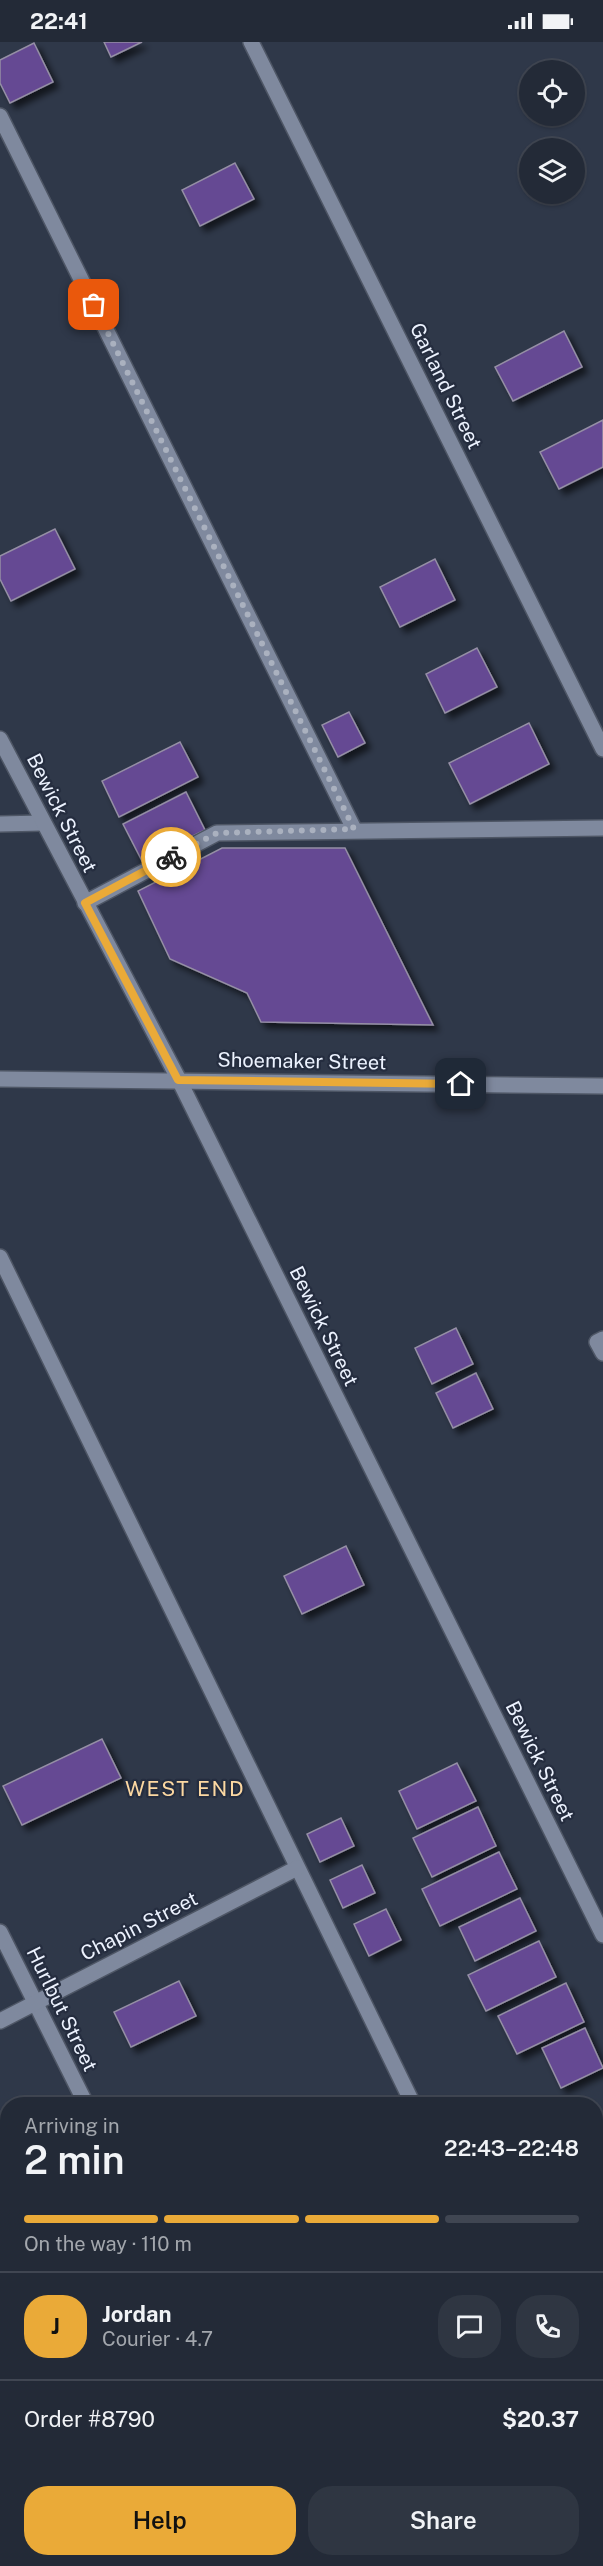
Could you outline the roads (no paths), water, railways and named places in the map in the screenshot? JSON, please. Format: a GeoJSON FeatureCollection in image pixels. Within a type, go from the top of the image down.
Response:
{"type":"FeatureCollection","features":[{"type":"Feature","properties":{"kind":"street","name":"Garland Street"},"geometry":{"type":"LineString","coordinates":[[251,42],[603,749]]}},
{"type":"Feature","properties":{"kind":"street"},"geometry":{"type":"LineString","coordinates":[[0,116],[354,829]]}},
{"type":"Feature","properties":{"kind":"street","name":"Bewick Street"},"geometry":{"type":"LineString","coordinates":[[0,739],[178,1080],[603,1935]]}},
{"type":"Feature","properties":{"kind":"street"},"geometry":{"type":"LineString","coordinates":[[0,824],[42,823]]}},
{"type":"Feature","properties":{"kind":"street"},"geometry":{"type":"LineString","coordinates":[[85,903],[217,833],[354,829],[603,828]]}},
{"type":"Feature","properties":{"kind":"street","name":"Shoemaker Street"},"geometry":{"type":"LineString","coordinates":[[0,1079],[603,1086]]}},
{"type":"Feature","properties":{"kind":"street"},"geometry":{"type":"LineString","coordinates":[[0,1257],[410,2097]]}},
{"type":"Feature","properties":{"kind":"street"},"geometry":{"type":"LineString","coordinates":[[603,1339],[597,1342],[603,1353]]}},
{"type":"Feature","properties":{"kind":"street","name":"Chapin Street"},"geometry":{"type":"LineString","coordinates":[[0,2021],[297,1868]]}},
{"type":"Feature","properties":{"kind":"street","name":"Hurlbut Street"},"geometry":{"type":"LineString","coordinates":[[0,1932],[82,2097]]}},
{"type":"Feature","properties":{"kind":"district","name":"WEST END"},"geometry":{"type":"Point","coordinates":[185,1788]}}]}
